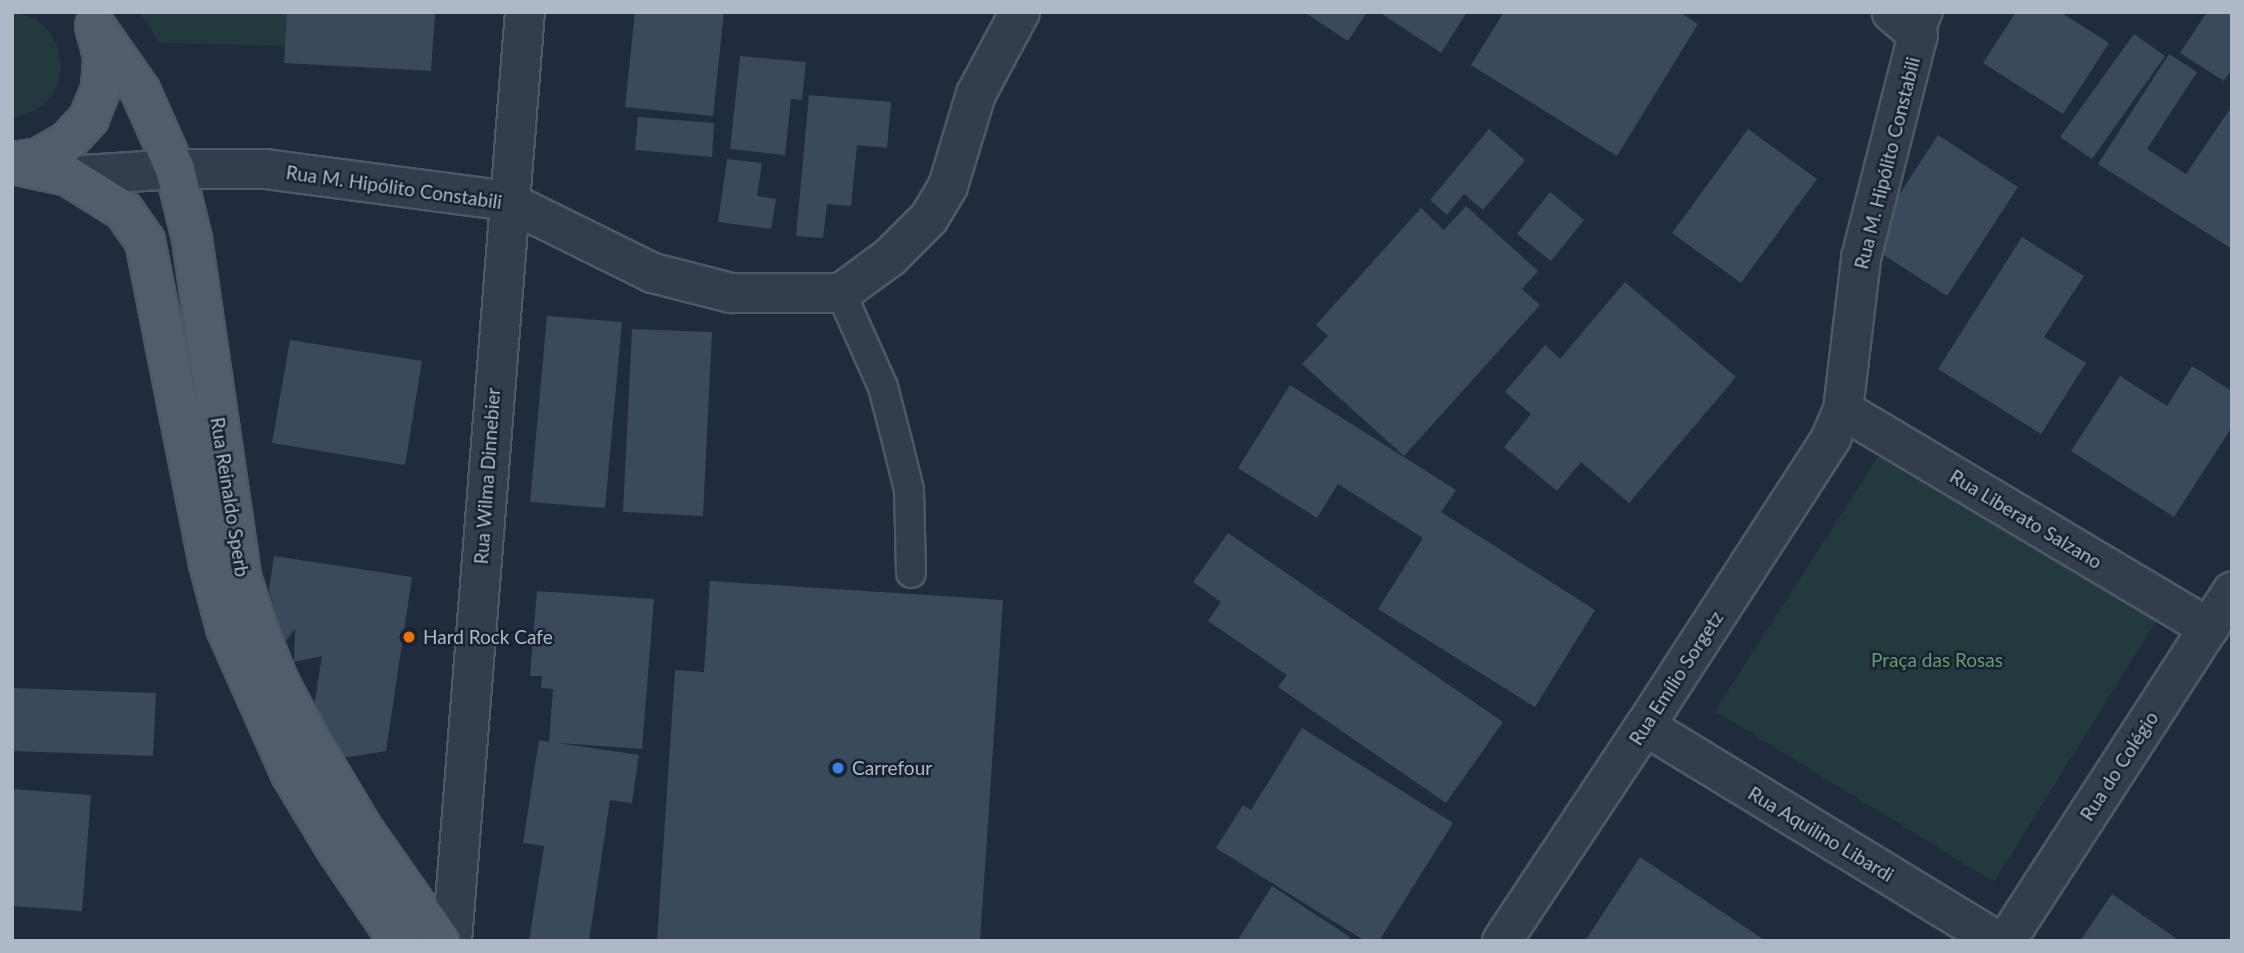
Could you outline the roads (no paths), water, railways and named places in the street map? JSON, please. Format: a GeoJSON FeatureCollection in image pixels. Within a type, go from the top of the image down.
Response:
{"type":"FeatureCollection","features":[{"type":"Feature","properties":{"kind":"main road"},"geometry":{"type":"LineString","coordinates":[[12,163],[39,158],[67,142],[89,118],[101,88],[103,67],[103,57],[91,19]]}},
{"type":"Feature","properties":{"kind":"main road","name":"Rua Reinaldo Sperb"},"geometry":{"type":"LineString","coordinates":[[91,19],[140,90],[175,169],[192,239],[242,580],[260,635],[279,682],[322,761],[362,828],[441,941]]}},
{"type":"Feature","properties":{"kind":"main road","name":"Rua Reinaldo Sperb"},"geometry":{"type":"LineString","coordinates":[[12,163],[68,176],[124,211],[145,241],[209,564],[226,628],[291,774],[335,846],[399,941]]}},
{"type":"Feature","properties":{"kind":"street","name":"Rua Wilma Dinnebier"},"geometry":{"type":"LineString","coordinates":[[452,941],[507,201],[524,12]]}},
{"type":"Feature","properties":{"kind":"street"},"geometry":{"type":"LineString","coordinates":[[841,293],[890,257],[929,218],[948,186],[976,94],[1020,12]]}},
{"type":"Feature","properties":{"kind":"street","name":"Rua M. Hipólito Constabili"},"geometry":{"type":"LineString","coordinates":[[1843,410],[1861,258],[1912,20]]}},
{"type":"Feature","properties":{"kind":"street","name":"Rua M. Hipólito Constabili"},"geometry":{"type":"LineString","coordinates":[[68,176],[175,169],[265,169],[507,201],[653,273],[732,293],[841,293]]}},
{"type":"Feature","properties":{"kind":"street","name":"Rua Liberato Salzano"},"geometry":{"type":"LineString","coordinates":[[1843,410],[2209,628]]}},
{"type":"Feature","properties":{"kind":"street","name":"Rua Emílio Sorgetz"},"geometry":{"type":"LineString","coordinates":[[1502,941],[1831,438],[1843,410]]}},
{"type":"Feature","properties":{"kind":"street","name":"Rua do Colégio"},"geometry":{"type":"LineString","coordinates":[[2006,941],[2232,592]]}},
{"type":"Feature","properties":{"kind":"street","name":"Rua Aquilino Libardi"},"geometry":{"type":"LineString","coordinates":[[1645,726],[1997,941]]}},
{"type":"Feature","properties":{"kind":"lane"},"geometry":{"type":"LineString","coordinates":[[841,293],[883,387],[896,436],[909,490],[911,573]]}},
{"type":"Feature","properties":{"kind":"place","name":"Hard Rock Cafe"},"geometry":{"type":"Point","coordinates":[409,637]}},
{"type":"Feature","properties":{"kind":"place","name":"Carrefour"},"geometry":{"type":"Point","coordinates":[838,768]}},
{"type":"Feature","properties":{"kind":"park label","name":"Praça das Rosas"},"geometry":{"type":"Point","coordinates":[1937,660]}}]}
